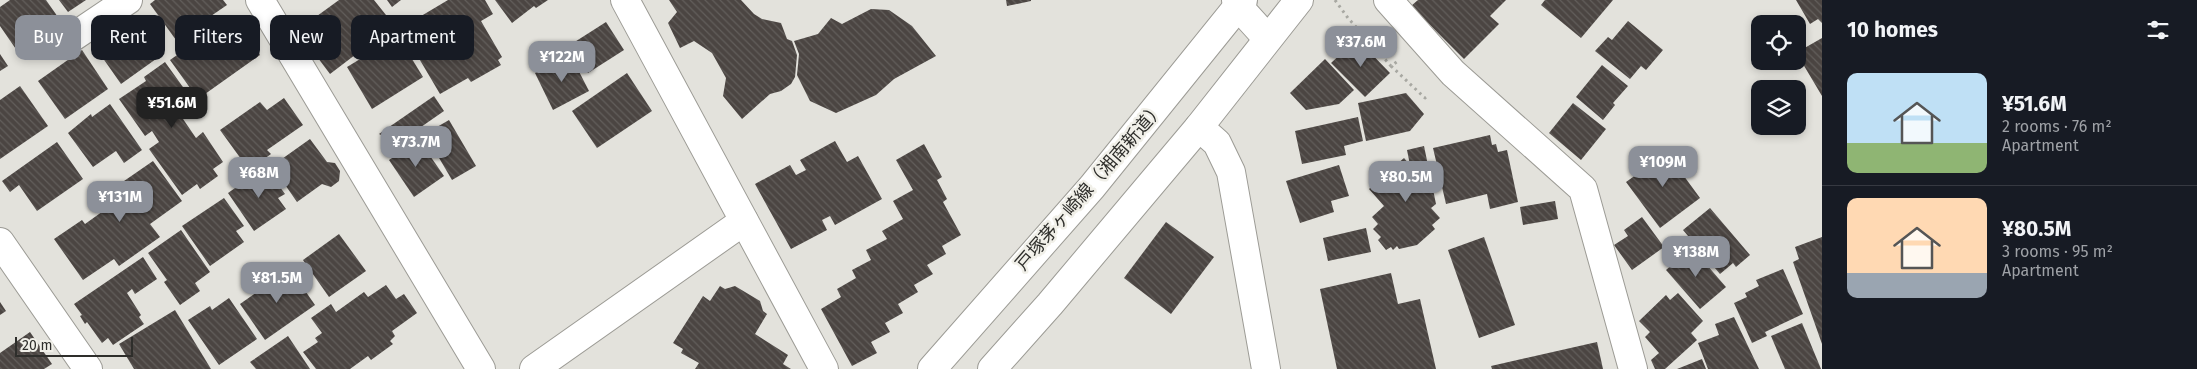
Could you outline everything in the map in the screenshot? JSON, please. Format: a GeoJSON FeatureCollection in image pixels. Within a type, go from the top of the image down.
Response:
{"type":"FeatureCollection","features":[{"type":"Feature","properties":{"kind":"street"},"geometry":{"type":"LineString","coordinates":[[81,32],[128,0]]}},
{"type":"Feature","properties":{"kind":"street"},"geometry":{"type":"LineString","coordinates":[[260,0],[481,369]]}},
{"type":"Feature","properties":{"kind":"street"},"geometry":{"type":"LineString","coordinates":[[625,0],[824,369]]}},
{"type":"Feature","properties":{"kind":"street"},"geometry":{"type":"LineString","coordinates":[[992,369],[1050,304],[1199,127],[1267,38],[1299,0]]}},
{"type":"Feature","properties":{"kind":"street"},"geometry":{"type":"LineString","coordinates":[[1388,0],[1453,73],[1583,189],[1633,369]]}},
{"type":"Feature","properties":{"kind":"street"},"geometry":{"type":"LineString","coordinates":[[1239,2],[1267,38]]}},
{"type":"Feature","properties":{"kind":"street","name":"戸塚茅ヶ崎線（湘南新道）"},"geometry":{"type":"LineString","coordinates":[[932,369],[1092,187],[1239,2]]}},
{"type":"Feature","properties":{"kind":"street"},"geometry":{"type":"LineString","coordinates":[[1199,127],[1217,143],[1231,172],[1266,369]]}},
{"type":"Feature","properties":{"kind":"street"},"geometry":{"type":"LineString","coordinates":[[534,369],[744,221]]}},
{"type":"Feature","properties":{"kind":"street"},"geometry":{"type":"LineString","coordinates":[[0,242],[88,369]]}},
{"type":"Feature","properties":{"kind":"path"},"geometry":{"type":"LineString","coordinates":[[1335,0],[1348,18]]}},
{"type":"Feature","properties":{"kind":"building"},"geometry":{"type":"Polygon","coordinates":[[[10,0],[46,0],[56,15],[15,15],[15,48],[0,26],[0,7],[10,0]]]}},
{"type":"Feature","properties":{"kind":"building"},"geometry":{"type":"Polygon","coordinates":[[[59,0],[86,0],[68,12],[59,0]]]}},
{"type":"Feature","properties":{"kind":"building"},"geometry":{"type":"Polygon","coordinates":[[[155,0],[223,0],[227,5],[212,15],[175,15],[175,39],[165,25],[165,15],[158,15],[150,4],[155,0]]]}},
{"type":"Feature","properties":{"kind":"building"},"geometry":{"type":"Polygon","coordinates":[[[339,0],[374,0],[386,15],[351,15],[351,58],[330,74],[320,60],[341,60],[341,15],[318,15],[339,0]]]}},
{"type":"Feature","properties":{"kind":"building"},"geometry":{"type":"Polygon","coordinates":[[[387,0],[401,0],[392,7],[387,0]]]}},
{"type":"Feature","properties":{"kind":"building"},"geometry":{"type":"Polygon","coordinates":[[[448,0],[485,0],[493,14],[481,21],[502,57],[498,60],[501,65],[471,82],[468,78],[440,94],[420,60],[474,60],[474,15],[423,15],[448,0]]]}},
{"type":"Feature","properties":{"kind":"building"},"geometry":{"type":"Polygon","coordinates":[[[495,0],[548,0],[536,8],[534,6],[512,23],[495,0]]]}},
{"type":"Feature","properties":{"kind":"building"},"geometry":{"type":"Polygon","coordinates":[[[669,0],[741,0],[754,14],[762,19],[781,23],[787,39],[792,41],[797,55],[795,77],[791,84],[781,91],[770,94],[742,119],[723,96],[726,78],[712,53],[694,41],[680,48],[668,23],[677,12],[669,0]]]}},
{"type":"Feature","properties":{"kind":"building"},"geometry":{"type":"Polygon","coordinates":[[[1006,0],[1031,0],[1031,1],[1007,6],[1006,0]]]}},
{"type":"Feature","properties":{"kind":"building"},"geometry":{"type":"Polygon","coordinates":[[[1418,0],[1506,0],[1490,16],[1499,24],[1464,59],[1411,6],[1418,0]]]}},
{"type":"Feature","properties":{"kind":"building"},"geometry":{"type":"Polygon","coordinates":[[[1545,0],[1613,0],[1581,38],[1541,5],[1545,0]]]}},
{"type":"Feature","properties":{"kind":"building"},"geometry":{"type":"Polygon","coordinates":[[[1796,0],[1822,0],[1822,23],[1818,19],[1810,24],[1796,0]]]}},
{"type":"Feature","properties":{"kind":"building"},"geometry":{"type":"Polygon","coordinates":[[[871,9],[889,10],[912,26],[936,56],[894,79],[876,95],[836,113],[810,101],[797,75],[799,54],[794,41],[818,34],[831,18],[842,24],[871,9]]]}},
{"type":"Feature","properties":{"kind":"building"},"geometry":{"type":"Polygon","coordinates":[[[1628,21],[1663,50],[1646,70],[1641,66],[1630,79],[1595,51],[1608,37],[1612,40],[1628,21]]]}},
{"type":"Feature","properties":{"kind":"building"},"geometry":{"type":"Polygon","coordinates":[[[606,22],[624,50],[588,73],[570,45],[606,22]]]}},
{"type":"Feature","properties":{"kind":"building"},"geometry":{"type":"Polygon","coordinates":[[[1822,38],[1822,96],[1806,69],[1806,47],[1822,38]]]}},
{"type":"Feature","properties":{"kind":"building"},"geometry":{"type":"Polygon","coordinates":[[[1357,39],[1390,73],[1365,97],[1331,63],[1357,39]]]}},
{"type":"Feature","properties":{"kind":"building"},"geometry":{"type":"Polygon","coordinates":[[[81,51],[108,89],[65,119],[38,81],[68,60],[81,60],[81,51]]]}},
{"type":"Feature","properties":{"kind":"building"},"geometry":{"type":"Polygon","coordinates":[[[0,54],[8,66],[0,71],[0,54]]]}},
{"type":"Feature","properties":{"kind":"building"},"geometry":{"type":"Polygon","coordinates":[[[175,56],[175,60],[253,60],[198,99],[170,60],[175,56]]]}},
{"type":"Feature","properties":{"kind":"building"},"geometry":{"type":"Polygon","coordinates":[[[571,56],[589,91],[553,110],[535,73],[571,56]]]}},
{"type":"Feature","properties":{"kind":"building"},"geometry":{"type":"Polygon","coordinates":[[[1325,59],[1354,90],[1339,104],[1306,110],[1290,93],[1325,59]]]}},
{"type":"Feature","properties":{"kind":"building"},"geometry":{"type":"Polygon","coordinates":[[[104,60],[155,60],[121,84],[104,60]]]}},
{"type":"Feature","properties":{"kind":"building"},"geometry":{"type":"Polygon","coordinates":[[[359,60],[413,60],[423,77],[372,109],[347,67],[359,60]]]}},
{"type":"Feature","properties":{"kind":"building"},"geometry":{"type":"Polygon","coordinates":[[[165,62],[198,108],[183,119],[196,138],[203,132],[223,162],[213,169],[218,176],[200,189],[197,184],[182,195],[149,149],[159,142],[152,131],[145,136],[119,99],[146,81],[144,77],[165,62]]]}},
{"type":"Feature","properties":{"kind":"building"},"geometry":{"type":"Polygon","coordinates":[[[1602,65],[1628,86],[1613,103],[1615,105],[1603,120],[1576,97],[1602,65]]]}},
{"type":"Feature","properties":{"kind":"building"},"geometry":{"type":"Polygon","coordinates":[[[627,73],[652,111],[597,148],[572,111],[627,73]]]}},
{"type":"Feature","properties":{"kind":"building"},"geometry":{"type":"Polygon","coordinates":[[[20,86],[48,126],[0,159],[0,100],[20,86]]]}},
{"type":"Feature","properties":{"kind":"building"},"geometry":{"type":"Polygon","coordinates":[[[1406,93],[1424,114],[1410,131],[1366,141],[1358,103],[1406,93]]]}},
{"type":"Feature","properties":{"kind":"building"},"geometry":{"type":"Polygon","coordinates":[[[434,96],[444,111],[398,143],[379,134],[434,96]]]}},
{"type":"Feature","properties":{"kind":"building"},"geometry":{"type":"Polygon","coordinates":[[[284,98],[303,125],[267,150],[271,154],[249,170],[220,130],[260,102],[267,110],[284,98]]]}},
{"type":"Feature","properties":{"kind":"building"},"geometry":{"type":"Polygon","coordinates":[[[1573,103],[1606,129],[1581,160],[1549,133],[1573,103]]]}},
{"type":"Feature","properties":{"kind":"building"},"geometry":{"type":"Polygon","coordinates":[[[110,104],[142,150],[124,163],[116,151],[93,167],[68,133],[91,114],[92,117],[110,104]]]}},
{"type":"Feature","properties":{"kind":"building"},"geometry":{"type":"Polygon","coordinates":[[[1358,117],[1363,141],[1344,146],[1346,155],[1302,164],[1295,131],[1358,117]]]}},
{"type":"Feature","properties":{"kind":"building"},"geometry":{"type":"Polygon","coordinates":[[[449,120],[476,166],[452,180],[425,134],[449,120]]]}},
{"type":"Feature","properties":{"kind":"building"},"geometry":{"type":"Polygon","coordinates":[[[1490,135],[1492,145],[1496,144],[1498,152],[1507,150],[1518,202],[1490,209],[1487,194],[1446,204],[1433,148],[1490,135]]]}},
{"type":"Feature","properties":{"kind":"building"},"geometry":{"type":"Polygon","coordinates":[[[310,139],[327,162],[335,163],[340,171],[339,181],[331,187],[322,184],[297,202],[272,166],[310,139]]]}},
{"type":"Feature","properties":{"kind":"building"},"geometry":{"type":"Polygon","coordinates":[[[419,140],[444,176],[414,197],[389,160],[419,140]]]}},
{"type":"Feature","properties":{"kind":"building"},"geometry":{"type":"Polygon","coordinates":[[[835,141],[847,162],[858,156],[882,199],[835,225],[830,216],[822,220],[827,230],[791,249],[755,184],[790,165],[796,175],[806,170],[800,160],[835,141]]]}},
{"type":"Feature","properties":{"kind":"building"},"geometry":{"type":"Polygon","coordinates":[[[57,142],[83,179],[37,211],[19,185],[10,192],[2,181],[57,142]]]}},
{"type":"Feature","properties":{"kind":"building"},"geometry":{"type":"Polygon","coordinates":[[[924,144],[942,177],[937,180],[947,199],[943,202],[961,235],[942,246],[946,254],[927,265],[933,274],[914,285],[918,292],[898,304],[903,313],[885,323],[890,332],[871,342],[877,353],[852,366],[821,309],[841,297],[837,289],[856,278],[852,270],[871,260],[866,250],[887,239],[882,231],[903,219],[893,201],[913,190],[896,160],[924,144]]]}},
{"type":"Feature","properties":{"kind":"building"},"geometry":{"type":"Polygon","coordinates":[[[1424,146],[1436,204],[1431,208],[1440,218],[1432,225],[1435,229],[1417,245],[1399,249],[1397,246],[1393,250],[1391,247],[1386,250],[1378,240],[1381,237],[1373,229],[1378,224],[1372,217],[1384,206],[1369,189],[1404,158],[1410,165],[1407,150],[1424,146]]]}},
{"type":"Feature","properties":{"kind":"building"},"geometry":{"type":"Polygon","coordinates":[[[1662,146],[1700,198],[1660,228],[1626,182],[1647,167],[1642,160],[1662,146]]]}},
{"type":"Feature","properties":{"kind":"building"},"geometry":{"type":"Polygon","coordinates":[[[153,161],[182,201],[150,224],[160,237],[119,266],[114,259],[83,280],[54,239],[82,220],[85,224],[106,209],[98,199],[153,161]]]}},
{"type":"Feature","properties":{"kind":"building"},"geometry":{"type":"Polygon","coordinates":[[[1339,165],[1349,196],[1331,201],[1334,212],[1300,223],[1286,181],[1339,165]]]}},
{"type":"Feature","properties":{"kind":"building"},"geometry":{"type":"Polygon","coordinates":[[[265,167],[285,194],[278,198],[286,209],[254,231],[228,193],[265,167]]]}},
{"type":"Feature","properties":{"kind":"building"},"geometry":{"type":"Polygon","coordinates":[[[224,198],[244,226],[236,231],[244,242],[210,266],[182,226],[224,198]]]}},
{"type":"Feature","properties":{"kind":"building"},"geometry":{"type":"Polygon","coordinates":[[[1555,201],[1558,219],[1523,225],[1520,207],[1555,201]]]}},
{"type":"Feature","properties":{"kind":"building"},"geometry":{"type":"Polygon","coordinates":[[[1710,208],[1750,255],[1736,267],[1733,263],[1720,274],[1683,230],[1710,208]]]}},
{"type":"Feature","properties":{"kind":"building"},"geometry":{"type":"Polygon","coordinates":[[[1642,217],[1664,247],[1632,270],[1614,245],[1628,236],[1624,230],[1642,217]]]}},
{"type":"Feature","properties":{"kind":"building"},"geometry":{"type":"Polygon","coordinates":[[[1166,222],[1214,257],[1171,314],[1124,278],[1166,222]]]}},
{"type":"Feature","properties":{"kind":"building"},"geometry":{"type":"Polygon","coordinates":[[[1366,228],[1371,252],[1328,261],[1323,238],[1366,228]]]}},
{"type":"Feature","properties":{"kind":"building"},"geometry":{"type":"Polygon","coordinates":[[[181,230],[210,272],[195,283],[200,291],[180,305],[164,282],[167,280],[148,253],[181,230]]]}},
{"type":"Feature","properties":{"kind":"building"},"geometry":{"type":"Polygon","coordinates":[[[339,234],[366,271],[329,297],[303,260],[339,234]]]}},
{"type":"Feature","properties":{"kind":"building"},"geometry":{"type":"Polygon","coordinates":[[[1484,237],[1515,325],[1479,338],[1448,250],[1484,237]]]}},
{"type":"Feature","properties":{"kind":"building"},"geometry":{"type":"Polygon","coordinates":[[[1822,237],[1822,344],[1793,262],[1799,259],[1795,247],[1822,237]]]}},
{"type":"Feature","properties":{"kind":"building"},"geometry":{"type":"Polygon","coordinates":[[[1692,248],[1726,287],[1700,309],[1666,270],[1692,248]]]}},
{"type":"Feature","properties":{"kind":"building"},"geometry":{"type":"Polygon","coordinates":[[[143,257],[157,279],[135,294],[132,289],[127,293],[141,315],[139,317],[144,324],[113,345],[108,338],[102,343],[87,322],[85,324],[80,316],[82,315],[74,304],[143,257]]]}},
{"type":"Feature","properties":{"kind":"building"},"geometry":{"type":"Polygon","coordinates":[[[290,269],[315,305],[265,340],[240,304],[290,269]]]}},
{"type":"Feature","properties":{"kind":"building"},"geometry":{"type":"Polygon","coordinates":[[[1783,269],[1803,314],[1765,332],[1767,336],[1752,343],[1734,303],[1747,297],[1745,293],[1759,286],[1756,280],[1783,269]]]}},
{"type":"Feature","properties":{"kind":"building"},"geometry":{"type":"Polygon","coordinates":[[[1391,273],[1398,304],[1420,299],[1436,369],[1337,369],[1320,289],[1391,273]]]}},
{"type":"Feature","properties":{"kind":"building"},"geometry":{"type":"Polygon","coordinates":[[[386,285],[396,299],[404,294],[417,313],[392,331],[395,336],[390,341],[393,344],[371,360],[368,356],[350,369],[316,369],[303,352],[318,342],[315,338],[322,333],[311,318],[331,304],[336,312],[364,292],[368,297],[386,285]]]}},
{"type":"Feature","properties":{"kind":"building"},"geometry":{"type":"Polygon","coordinates":[[[720,286],[725,289],[735,286],[760,301],[763,311],[767,314],[755,334],[788,355],[783,364],[791,369],[695,369],[699,363],[681,353],[683,349],[673,343],[703,296],[710,301],[720,286]]]}},
{"type":"Feature","properties":{"kind":"building"},"geometry":{"type":"Polygon","coordinates":[[[1678,293],[1703,321],[1691,333],[1697,340],[1665,369],[1655,369],[1651,360],[1659,353],[1645,337],[1650,332],[1639,321],[1666,295],[1670,300],[1678,293]]]}},
{"type":"Feature","properties":{"kind":"building"},"geometry":{"type":"Polygon","coordinates":[[[229,298],[257,339],[219,365],[188,320],[210,306],[212,310],[229,298]]]}},
{"type":"Feature","properties":{"kind":"building"},"geometry":{"type":"Polygon","coordinates":[[[0,302],[6,311],[0,315],[0,302]]]}},
{"type":"Feature","properties":{"kind":"building"},"geometry":{"type":"Polygon","coordinates":[[[175,310],[211,369],[134,369],[119,344],[175,310]]]}},
{"type":"Feature","properties":{"kind":"building"},"geometry":{"type":"Polygon","coordinates":[[[1734,317],[1759,369],[1708,369],[1698,343],[1719,335],[1715,324],[1734,317]]]}},
{"type":"Feature","properties":{"kind":"building"},"geometry":{"type":"Polygon","coordinates":[[[1802,323],[1821,369],[1785,369],[1771,336],[1802,323]]]}},
{"type":"Feature","properties":{"kind":"building"},"geometry":{"type":"Polygon","coordinates":[[[30,332],[52,364],[44,369],[0,369],[0,353],[30,332]]]}},
{"type":"Feature","properties":{"kind":"building"},"geometry":{"type":"Polygon","coordinates":[[[288,336],[310,369],[256,369],[250,362],[288,336]]]}},
{"type":"Feature","properties":{"kind":"building"},"geometry":{"type":"Polygon","coordinates":[[[1597,342],[1603,369],[1492,369],[1491,366],[1597,342]]]}},
{"type":"Feature","properties":{"kind":"building"},"geometry":{"type":"Polygon","coordinates":[[[1702,359],[1706,369],[1677,369],[1702,359]]]}}]}
